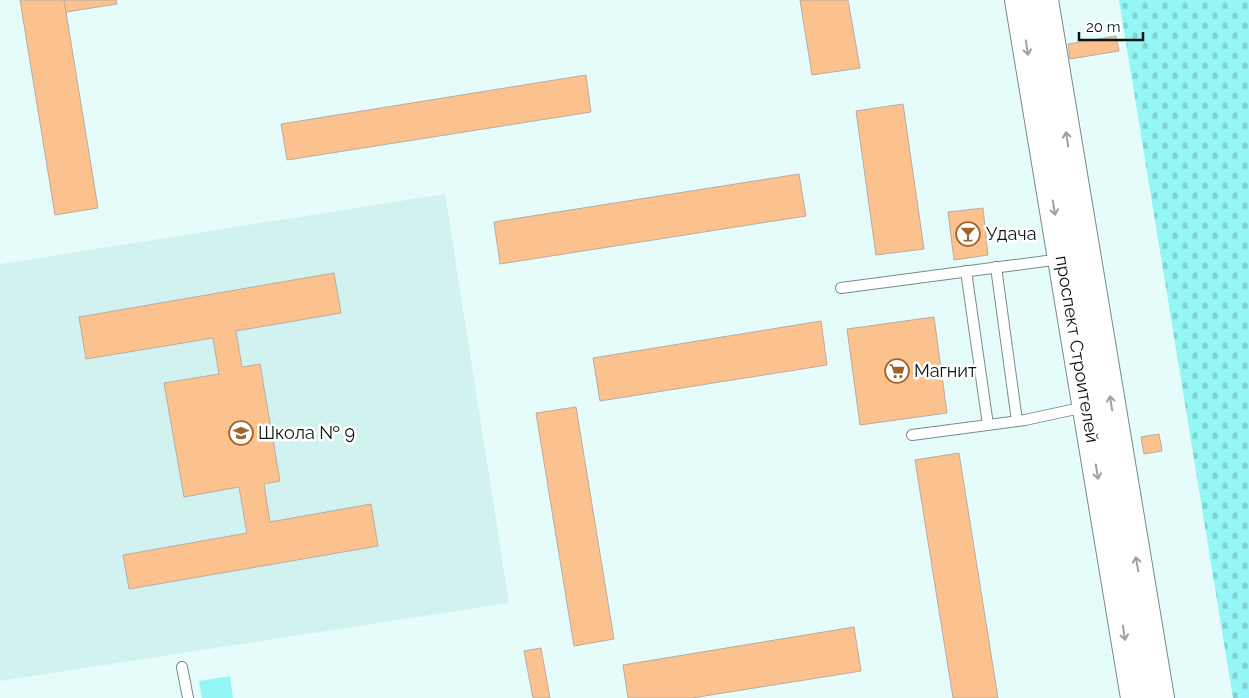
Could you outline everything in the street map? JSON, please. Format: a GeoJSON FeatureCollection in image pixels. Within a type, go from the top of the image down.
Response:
{"type":"FeatureCollection","features":[{"type":"Feature","properties":{"kind":"main road","name":"проспект Строителей"},"geometry":{"type":"LineString","coordinates":[[1019,0],[1135,698]]}},
{"type":"Feature","properties":{"kind":"main road","name":"проспект Строителей"},"geometry":{"type":"LineString","coordinates":[[1044,0],[1160,698]]}},
{"type":"Feature","properties":{"kind":"lane"},"geometry":{"type":"LineString","coordinates":[[841,288],[1062,259]]}},
{"type":"Feature","properties":{"kind":"lane"},"geometry":{"type":"LineString","coordinates":[[996,267],[1017,421]]}},
{"type":"Feature","properties":{"kind":"lane"},"geometry":{"type":"LineString","coordinates":[[966,271],[988,425]]}},
{"type":"Feature","properties":{"kind":"lane"},"geometry":{"type":"LineString","coordinates":[[912,435],[1017,421],[1086,407]]}},
{"type":"Feature","properties":{"kind":"lane"},"geometry":{"type":"LineString","coordinates":[[182,667],[188,698]]}},
{"type":"Feature","properties":{"kind":"shaded area","name":"Школа № 9"},"geometry":{"type":"Polygon","coordinates":[[[445,194],[509,603],[0,681],[0,264],[445,194]]]}},
{"type":"Feature","properties":{"kind":"green space"},"geometry":{"type":"Polygon","coordinates":[[[1119,0],[1249,0],[1249,698],[1233,698],[1119,0]]]}},
{"type":"Feature","properties":{"kind":"green space"},"geometry":{"type":"Polygon","coordinates":[[[230,676],[233,698],[202,698],[199,681],[230,676]]]}},
{"type":"Feature","properties":{"kind":"building"},"geometry":{"type":"Polygon","coordinates":[[[20,0],[64,0],[98,208],[55,215],[20,0]]]}},
{"type":"Feature","properties":{"kind":"building"},"geometry":{"type":"Polygon","coordinates":[[[64,0],[116,0],[117,4],[66,12],[64,0]]]}},
{"type":"Feature","properties":{"kind":"building"},"geometry":{"type":"Polygon","coordinates":[[[800,0],[848,0],[860,68],[812,75],[800,0]]]}},
{"type":"Feature","properties":{"kind":"building"},"geometry":{"type":"Polygon","coordinates":[[[1116,36],[1119,51],[1070,59],[1068,44],[1116,36]]]}},
{"type":"Feature","properties":{"kind":"building"},"geometry":{"type":"Polygon","coordinates":[[[586,75],[591,112],[287,160],[281,124],[586,75]]]}},
{"type":"Feature","properties":{"kind":"building"},"geometry":{"type":"Polygon","coordinates":[[[903,104],[924,249],[876,255],[856,111],[903,104]]]}},
{"type":"Feature","properties":{"kind":"building"},"geometry":{"type":"Polygon","coordinates":[[[799,174],[806,216],[500,264],[494,222],[799,174]]]}},
{"type":"Feature","properties":{"kind":"building","name":"Удача"},"geometry":{"type":"Polygon","coordinates":[[[983,208],[988,255],[954,260],[948,212],[983,208]]]}},
{"type":"Feature","properties":{"kind":"building"},"geometry":{"type":"Polygon","coordinates":[[[334,273],[341,313],[236,331],[242,367],[260,364],[280,481],[264,484],[270,522],[371,504],[378,546],[129,589],[123,555],[247,533],[239,487],[184,497],[164,383],[219,374],[213,338],[86,359],[79,317],[334,273]]]}},
{"type":"Feature","properties":{"kind":"building","name":"Магнит"},"geometry":{"type":"Polygon","coordinates":[[[934,317],[947,413],[860,425],[847,329],[934,317]]]}},
{"type":"Feature","properties":{"kind":"building"},"geometry":{"type":"Polygon","coordinates":[[[821,321],[827,365],[600,401],[593,358],[821,321]]]}},
{"type":"Feature","properties":{"kind":"building"},"geometry":{"type":"Polygon","coordinates":[[[576,407],[614,639],[574,646],[536,413],[576,407]]]}},
{"type":"Feature","properties":{"kind":"building"},"geometry":{"type":"Polygon","coordinates":[[[1159,434],[1162,451],[1144,454],[1141,437],[1159,434]]]}},
{"type":"Feature","properties":{"kind":"building"},"geometry":{"type":"Polygon","coordinates":[[[959,453],[998,698],[953,698],[915,460],[959,453]]]}},
{"type":"Feature","properties":{"kind":"building"},"geometry":{"type":"Polygon","coordinates":[[[854,627],[861,671],[692,698],[628,698],[623,665],[854,627]]]}},
{"type":"Feature","properties":{"kind":"building"},"geometry":{"type":"Polygon","coordinates":[[[541,648],[550,698],[533,698],[524,651],[541,648]]]}},
{"type":"Feature","properties":{"kind":"place","name":"Удача"},"geometry":{"type":"Point","coordinates":[968,234]}},
{"type":"Feature","properties":{"kind":"place","name":"Магнит"},"geometry":{"type":"Point","coordinates":[897,371]}},
{"type":"Feature","properties":{"kind":"place","name":"Школа № 9"},"geometry":{"type":"Point","coordinates":[241,433]}}]}
